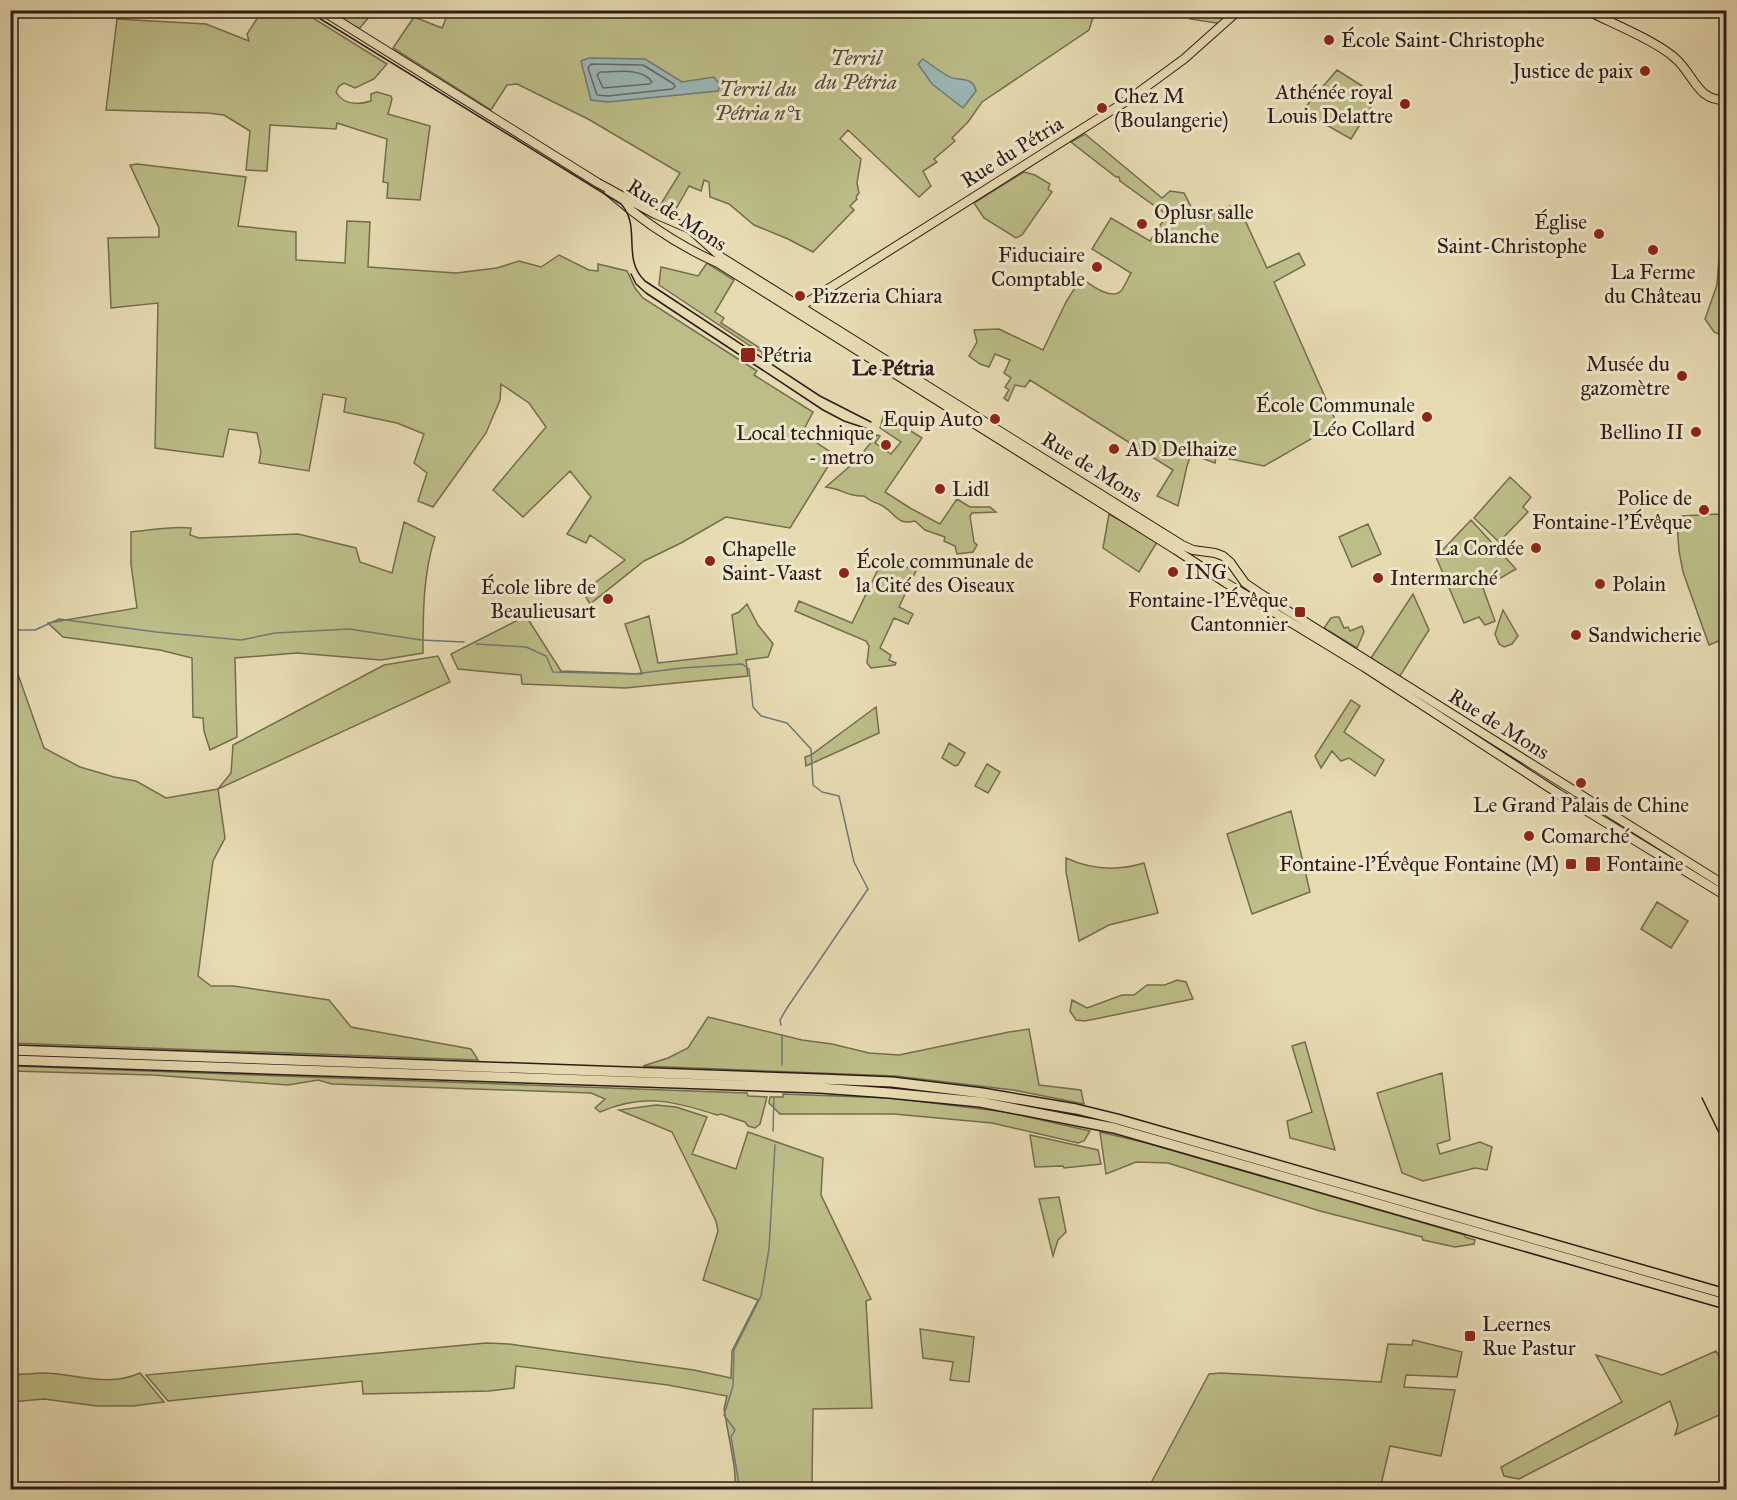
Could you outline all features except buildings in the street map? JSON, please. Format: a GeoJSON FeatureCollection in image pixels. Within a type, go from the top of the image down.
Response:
{"type":"FeatureCollection","features":[{"type":"Feature","properties":{"kind":"highway"},"geometry":{"type":"LineString","coordinates":[[10,1050],[820,1078],[891,1082],[982,1093],[1076,1109],[1177,1135],[1726,1293]]}},
{"type":"Feature","properties":{"kind":"highway"},"geometry":{"type":"LineString","coordinates":[[10,1060],[820,1088],[980,1102],[1074,1119],[1174,1144],[1726,1304]]}},
{"type":"Feature","properties":{"kind":"main road","name":"Rue de Mons"},"geometry":{"type":"LineString","coordinates":[[321,10],[598,183],[655,214],[690,229],[721,257],[798,308],[1205,570],[1726,896]]}},
{"type":"Feature","properties":{"kind":"main road","name":"Rue du Pétria"},"geometry":{"type":"LineString","coordinates":[[798,308],[1128,100],[1184,58],[1239,10]]}},
{"type":"Feature","properties":{"kind":"main road"},"geometry":{"type":"LineString","coordinates":[[1586,10],[1668,52],[1680,64],[1698,90],[1717,100],[1726,100]]}},
{"type":"Feature","properties":{"kind":"main road","name":"Rue de Mons"},"geometry":{"type":"LineString","coordinates":[[598,183],[662,231],[798,308],[1182,545],[1224,557],[1250,588],[1726,886]]}},
{"type":"Feature","properties":{"kind":"main road"},"geometry":{"type":"LineString","coordinates":[[1205,570],[1204,560],[1211,553]]}},
{"type":"Feature","properties":{"kind":"main road"},"geometry":{"type":"LineString","coordinates":[[1220,579],[1231,576],[1233,567]]}},
{"type":"Feature","properties":{"kind":"green space"},"geometry":{"type":"Polygon","coordinates":[[[262,11],[302,11],[387,64],[374,79],[355,88],[344,83],[336,92],[343,100],[356,104],[371,101],[371,94],[377,92],[391,96],[388,114],[430,126],[420,200],[387,198],[388,183],[383,182],[387,139],[337,123],[336,129],[270,125],[267,171],[246,170],[250,131],[224,115],[106,110],[117,19],[206,24],[249,41],[247,34],[262,11]]]}},
{"type":"Feature","properties":{"kind":"green space"},"geometry":{"type":"Polygon","coordinates":[[[329,11],[374,11],[359,29],[329,11]]]}},
{"type":"Feature","properties":{"kind":"green space","name":"Terril du Pétria"},"geometry":{"type":"Polygon","coordinates":[[[439,11],[1095,11],[1089,30],[982,102],[968,122],[952,138],[955,141],[934,159],[937,162],[923,171],[931,186],[919,197],[848,130],[840,139],[861,159],[857,183],[859,193],[850,206],[854,210],[813,252],[754,225],[729,204],[710,197],[709,182],[704,180],[701,191],[689,186],[672,216],[656,212],[680,173],[588,119],[517,84],[507,85],[491,110],[393,48],[414,17],[442,28],[447,16],[439,11]]]}},
{"type":"Feature","properties":{"kind":"green space"},"geometry":{"type":"Polygon","coordinates":[[[1192,11],[1226,11],[1233,16],[1223,24],[1190,19],[1192,11]]]}},
{"type":"Feature","properties":{"kind":"green space"},"geometry":{"type":"Polygon","coordinates":[[[1337,70],[1378,96],[1351,139],[1302,111],[1337,70]]]}},
{"type":"Feature","properties":{"kind":"green space"},"geometry":{"type":"Polygon","coordinates":[[[1085,134],[1162,198],[1170,191],[1184,193],[1198,220],[1237,203],[1267,268],[1299,253],[1305,265],[1274,282],[1337,424],[1264,466],[1216,456],[1215,463],[1191,454],[1178,506],[1157,496],[1173,470],[1030,380],[1025,387],[1015,385],[1008,401],[1004,398],[1009,390],[1005,387],[1011,378],[1004,373],[1010,360],[995,354],[989,367],[969,356],[977,342],[974,330],[999,329],[1043,350],[1066,302],[1081,278],[1106,293],[1117,294],[1131,273],[1092,249],[1111,218],[1150,241],[1167,215],[1071,142],[1085,134]]]}},
{"type":"Feature","properties":{"kind":"green space"},"geometry":{"type":"Polygon","coordinates":[[[130,165],[246,177],[238,226],[296,232],[296,260],[345,263],[347,221],[370,222],[368,267],[456,273],[497,268],[519,261],[541,267],[559,255],[589,270],[598,271],[598,264],[627,271],[643,298],[757,371],[754,375],[813,412],[802,433],[835,455],[790,528],[726,517],[644,561],[590,604],[583,592],[625,560],[590,535],[586,543],[567,534],[591,497],[570,471],[523,517],[493,490],[546,427],[529,403],[501,384],[500,400],[486,433],[433,507],[418,501],[427,473],[414,463],[424,434],[397,423],[344,412],[346,398],[323,394],[309,471],[259,463],[261,452],[257,433],[229,429],[223,457],[155,448],[158,303],[111,308],[108,238],[159,237],[159,228],[130,165]]]}},
{"type":"Feature","properties":{"kind":"green space"},"geometry":{"type":"Polygon","coordinates":[[[1024,172],[1035,175],[1050,184],[1048,189],[1052,192],[1022,235],[1016,238],[984,218],[974,203],[1024,172]]]}},
{"type":"Feature","properties":{"kind":"green space"},"geometry":{"type":"Polygon","coordinates":[[[1726,218],[1726,337],[1714,332],[1705,319],[1717,285],[1720,244],[1726,218]]]}},
{"type":"Feature","properties":{"kind":"green space"},"geometry":{"type":"Polygon","coordinates":[[[707,263],[734,280],[715,312],[724,318],[721,323],[780,362],[775,362],[762,354],[659,285],[661,267],[698,276],[707,263]]]}},
{"type":"Feature","properties":{"kind":"green space"},"geometry":{"type":"Polygon","coordinates":[[[884,414],[922,438],[885,492],[940,524],[957,499],[970,507],[990,507],[996,512],[972,513],[970,516],[974,542],[977,545],[973,552],[957,554],[955,546],[944,541],[945,537],[925,530],[915,521],[904,522],[886,508],[864,496],[826,487],[857,460],[877,435],[880,436],[875,443],[891,454],[901,442],[880,428],[884,414]]]}},
{"type":"Feature","properties":{"kind":"green space"},"geometry":{"type":"Polygon","coordinates":[[[1510,477],[1531,497],[1523,507],[1528,512],[1499,542],[1474,518],[1510,477]]]}},
{"type":"Feature","properties":{"kind":"green space"},"geometry":{"type":"Polygon","coordinates":[[[1109,514],[1157,542],[1139,572],[1103,548],[1109,514]]]}},
{"type":"Feature","properties":{"kind":"green space"},"geometry":{"type":"Polygon","coordinates":[[[1717,514],[1726,518],[1726,638],[1709,645],[1683,572],[1677,524],[1682,516],[1717,514]]]}},
{"type":"Feature","properties":{"kind":"green space"},"geometry":{"type":"Polygon","coordinates":[[[1471,520],[1516,569],[1483,588],[1495,621],[1485,625],[1479,617],[1464,623],[1436,557],[1471,520]]]}},
{"type":"Feature","properties":{"kind":"green space"},"geometry":{"type":"Polygon","coordinates":[[[404,522],[435,537],[426,580],[423,653],[381,660],[297,653],[235,658],[237,737],[210,750],[204,731],[203,718],[193,717],[192,658],[160,650],[63,637],[48,623],[137,608],[131,564],[131,532],[191,528],[190,535],[199,538],[298,534],[356,548],[360,562],[392,573],[404,522]]]}},
{"type":"Feature","properties":{"kind":"green space"},"geometry":{"type":"Polygon","coordinates":[[[1368,524],[1381,554],[1352,567],[1339,537],[1368,524]]]}},
{"type":"Feature","properties":{"kind":"green space"},"geometry":{"type":"Polygon","coordinates":[[[884,557],[916,571],[899,607],[913,614],[908,624],[894,618],[880,648],[891,655],[889,660],[896,663],[895,665],[871,668],[867,663],[869,646],[866,641],[795,611],[799,601],[852,623],[884,557]]]}},
{"type":"Feature","properties":{"kind":"green space"},"geometry":{"type":"Polygon","coordinates":[[[1413,594],[1429,630],[1398,679],[1371,658],[1413,594]]]}},
{"type":"Feature","properties":{"kind":"green space"},"geometry":{"type":"Polygon","coordinates":[[[747,604],[758,625],[773,644],[768,657],[746,660],[748,676],[625,688],[522,684],[521,675],[458,669],[451,654],[526,616],[561,671],[642,674],[625,624],[649,616],[658,663],[737,654],[732,615],[747,604]]]}},
{"type":"Feature","properties":{"kind":"green space"},"geometry":{"type":"Polygon","coordinates":[[[1503,610],[1518,636],[1512,644],[1504,647],[1499,644],[1495,634],[1503,610]]]}},
{"type":"Feature","properties":{"kind":"green space"},"geometry":{"type":"Polygon","coordinates":[[[1339,617],[1344,628],[1348,627],[1350,631],[1362,626],[1364,632],[1357,648],[1324,628],[1331,618],[1339,617]]]}},
{"type":"Feature","properties":{"kind":"green space"},"geometry":{"type":"Polygon","coordinates":[[[438,656],[450,682],[218,789],[231,773],[233,745],[384,665],[438,656]]]}},
{"type":"Feature","properties":{"kind":"green space"},"geometry":{"type":"Polygon","coordinates":[[[11,662],[14,663],[44,748],[80,767],[136,781],[166,798],[218,789],[225,838],[213,861],[198,976],[211,986],[234,986],[329,1000],[351,1027],[471,1049],[478,1060],[11,1043],[11,662]]]}},
{"type":"Feature","properties":{"kind":"green space"},"geometry":{"type":"Polygon","coordinates":[[[1351,700],[1360,706],[1344,732],[1384,760],[1375,776],[1349,758],[1341,761],[1332,751],[1321,768],[1315,756],[1351,700]]]}},
{"type":"Feature","properties":{"kind":"green space"},"geometry":{"type":"Polygon","coordinates":[[[876,707],[879,733],[806,766],[805,757],[811,755],[876,707]]]}},
{"type":"Feature","properties":{"kind":"green space"},"geometry":{"type":"Polygon","coordinates":[[[949,743],[965,753],[955,766],[942,758],[949,743]]]}},
{"type":"Feature","properties":{"kind":"green space"},"geometry":{"type":"Polygon","coordinates":[[[987,764],[1000,772],[988,793],[975,786],[987,764]]]}},
{"type":"Feature","properties":{"kind":"green space"},"geometry":{"type":"Polygon","coordinates":[[[1291,811],[1310,892],[1252,914],[1227,834],[1291,811]]]}},
{"type":"Feature","properties":{"kind":"green space"},"geometry":{"type":"Polygon","coordinates":[[[1066,858],[1086,865],[1105,868],[1144,863],[1158,913],[1109,925],[1079,941],[1066,872],[1066,858]]]}},
{"type":"Feature","properties":{"kind":"green space"},"geometry":{"type":"Polygon","coordinates":[[[1657,902],[1688,921],[1671,948],[1641,929],[1657,902]]]}},
{"type":"Feature","properties":{"kind":"green space"},"geometry":{"type":"Polygon","coordinates":[[[1177,980],[1186,982],[1193,999],[1085,1021],[1076,1020],[1070,1011],[1072,1000],[1087,1008],[1122,995],[1134,995],[1147,985],[1165,985],[1177,980]]]}},
{"type":"Feature","properties":{"kind":"green space"},"geometry":{"type":"Polygon","coordinates":[[[708,1017],[802,1040],[869,1053],[899,1055],[1029,1029],[1039,1085],[1081,1090],[1084,1104],[1013,1090],[895,1076],[643,1066],[668,1058],[688,1048],[708,1017]]]}},
{"type":"Feature","properties":{"kind":"green space"},"geometry":{"type":"Polygon","coordinates":[[[1305,1042],[1335,1150],[1290,1138],[1287,1121],[1312,1112],[1292,1046],[1305,1042]]]}},
{"type":"Feature","properties":{"kind":"green space"},"geometry":{"type":"Polygon","coordinates":[[[11,1066],[747,1093],[748,1096],[767,1097],[760,1124],[755,1128],[721,1114],[659,1101],[631,1102],[600,1112],[595,1108],[605,1099],[591,1093],[332,1084],[318,1080],[288,1085],[153,1075],[11,1071],[11,1066]]]}},
{"type":"Feature","properties":{"kind":"green space"},"geometry":{"type":"Polygon","coordinates":[[[1442,1073],[1450,1140],[1437,1144],[1440,1154],[1480,1142],[1492,1147],[1487,1170],[1475,1168],[1423,1181],[1402,1173],[1377,1093],[1442,1073]]]}},
{"type":"Feature","properties":{"kind":"green space"},"geometry":{"type":"Polygon","coordinates":[[[783,1094],[891,1098],[1006,1112],[1090,1131],[1084,1141],[1078,1143],[992,1123],[894,1114],[780,1114],[769,1103],[770,1097],[783,1097],[783,1094]]]}},
{"type":"Feature","properties":{"kind":"green space"},"geometry":{"type":"Polygon","coordinates":[[[656,1105],[676,1107],[707,1117],[692,1154],[736,1169],[748,1132],[823,1158],[821,1195],[871,1299],[866,1301],[872,1408],[813,1409],[812,1484],[793,1489],[736,1489],[724,1409],[727,1396],[668,1385],[516,1366],[514,1388],[489,1391],[363,1394],[362,1381],[168,1401],[146,1375],[486,1343],[509,1344],[694,1370],[731,1378],[732,1351],[758,1300],[703,1280],[718,1231],[716,1221],[672,1132],[619,1110],[656,1105]]]}},
{"type":"Feature","properties":{"kind":"green space"},"geometry":{"type":"Polygon","coordinates":[[[1100,1132],[1147,1143],[1465,1235],[1475,1240],[1474,1244],[1455,1247],[1423,1240],[1422,1237],[1320,1211],[1168,1163],[1136,1162],[1106,1174],[1100,1132]]]}},
{"type":"Feature","properties":{"kind":"green space"},"geometry":{"type":"Polygon","coordinates":[[[1030,1135],[1098,1150],[1101,1164],[1064,1168],[1063,1166],[1035,1167],[1030,1135]]]}},
{"type":"Feature","properties":{"kind":"green space"},"geometry":{"type":"Polygon","coordinates":[[[1059,1197],[1066,1232],[1058,1240],[1053,1256],[1039,1199],[1059,1197]]]}},
{"type":"Feature","properties":{"kind":"green space"},"geometry":{"type":"Polygon","coordinates":[[[920,1329],[974,1337],[969,1382],[950,1380],[953,1362],[923,1358],[920,1329]]]}},
{"type":"Feature","properties":{"kind":"green space"},"geometry":{"type":"Polygon","coordinates":[[[1413,1340],[1462,1352],[1457,1377],[1406,1375],[1404,1387],[1455,1390],[1441,1456],[1390,1446],[1380,1489],[1169,1490],[1151,1483],[1209,1374],[1381,1382],[1388,1344],[1412,1345],[1413,1340]]]}},
{"type":"Feature","properties":{"kind":"green space"},"geometry":{"type":"Polygon","coordinates":[[[1716,1351],[1726,1370],[1726,1412],[1675,1435],[1678,1425],[1670,1401],[1519,1479],[1504,1476],[1501,1467],[1622,1402],[1596,1355],[1662,1375],[1716,1351]]]}},
{"type":"Feature","properties":{"kind":"green space"},"geometry":{"type":"Polygon","coordinates":[[[42,1373],[103,1380],[140,1373],[164,1402],[133,1406],[97,1406],[44,1399],[11,1402],[11,1375],[42,1373]]]}},
{"type":"Feature","properties":{"kind":"water"},"geometry":{"type":"Polygon","coordinates":[[[589,58],[645,59],[682,82],[714,77],[720,85],[718,91],[608,102],[591,100],[581,61],[589,58]]]}},
{"type":"Feature","properties":{"kind":"water"},"geometry":{"type":"Polygon","coordinates":[[[923,59],[952,78],[972,83],[976,91],[963,108],[932,84],[918,64],[923,59]]]}},
{"type":"Feature","properties":{"kind":"waterway"},"geometry":{"type":"LineString","coordinates":[[10,630],[35,630],[59,619],[241,640],[275,633],[349,629],[421,640],[464,642]]}},
{"type":"Feature","properties":{"kind":"waterway"},"geometry":{"type":"LineString","coordinates":[[476,644],[526,647],[546,656],[553,672],[634,674],[742,664],[749,669],[753,707],[761,716],[787,723],[811,749],[813,785],[822,792],[839,796],[854,862],[868,889],[787,1008],[780,1020],[781,1025]]}},
{"type":"Feature","properties":{"kind":"waterway"},"geometry":{"type":"LineString","coordinates":[[782,1035],[782,1065]]}},
{"type":"Feature","properties":{"kind":"waterway"},"geometry":{"type":"LineString","coordinates":[[773,1131],[774,1098]]}},
{"type":"Feature","properties":{"kind":"waterway"},"geometry":{"type":"LineString","coordinates":[[740,1490],[731,1437],[735,1430],[724,1415],[733,1386],[734,1350],[761,1296],[769,1249],[775,1145]]}},
{"type":"Feature","properties":{"kind":"tram line"},"geometry":{"type":"LineString","coordinates":[[306,10],[621,204],[630,222],[634,262],[645,281],[820,396],[871,422]]}},
{"type":"Feature","properties":{"kind":"tram line"},"geometry":{"type":"LineString","coordinates":[[631,274],[636,284],[646,293],[823,410],[844,421],[868,429]]}},
{"type":"Feature","properties":{"kind":"tram line"},"geometry":{"type":"LineString","coordinates":[[1702,1098],[1726,1147]]}},
{"type":"Feature","properties":{"kind":"place","name":"École Saint-Christophe"},"geometry":{"type":"Point","coordinates":[1329,40]}},
{"type":"Feature","properties":{"kind":"place","name":"Justice de paix"},"geometry":{"type":"Point","coordinates":[1645,71]}},
{"type":"Feature","properties":{"kind":"place","name":"Athénée royal Louis Delattre"},"geometry":{"type":"Point","coordinates":[1405,104]}},
{"type":"Feature","properties":{"kind":"place","name":"Chez M (Boulangerie)"},"geometry":{"type":"Point","coordinates":[1102,108]}},
{"type":"Feature","properties":{"kind":"place","name":"Oplusr salle blanche"},"geometry":{"type":"Point","coordinates":[1142,224]}},
{"type":"Feature","properties":{"kind":"place","name":"Église Saint-Christophe"},"geometry":{"type":"Point","coordinates":[1599,234]}},
{"type":"Feature","properties":{"kind":"place","name":"La Ferme du Château"},"geometry":{"type":"Point","coordinates":[1653,250]}},
{"type":"Feature","properties":{"kind":"place","name":"Fiduciaire Comptable"},"geometry":{"type":"Point","coordinates":[1097,267]}},
{"type":"Feature","properties":{"kind":"place","name":"Pizzeria Chiara"},"geometry":{"type":"Point","coordinates":[800,296]}},
{"type":"Feature","properties":{"kind":"place","name":"Pétria"},"geometry":{"type":"Point","coordinates":[748,355]}},
{"type":"Feature","properties":{"kind":"place","name":"Musée du gazomètre"},"geometry":{"type":"Point","coordinates":[1682,376]}},
{"type":"Feature","properties":{"kind":"place","name":"École Communale Léo Collard"},"geometry":{"type":"Point","coordinates":[1427,417]}},
{"type":"Feature","properties":{"kind":"place","name":"Equip Auto"},"geometry":{"type":"Point","coordinates":[995,419]}},
{"type":"Feature","properties":{"kind":"place","name":"Bellino II"},"geometry":{"type":"Point","coordinates":[1696,432]}},
{"type":"Feature","properties":{"kind":"place","name":"Local technique - metro"},"geometry":{"type":"Point","coordinates":[886,445]}},
{"type":"Feature","properties":{"kind":"place","name":"AD Delhaize"},"geometry":{"type":"Point","coordinates":[1114,449]}},
{"type":"Feature","properties":{"kind":"place","name":"Lidl"},"geometry":{"type":"Point","coordinates":[940,489]}},
{"type":"Feature","properties":{"kind":"place","name":"Police de Fontaine-l'Évêque"},"geometry":{"type":"Point","coordinates":[1704,510]}},
{"type":"Feature","properties":{"kind":"place","name":"La Cordée"},"geometry":{"type":"Point","coordinates":[1536,548]}},
{"type":"Feature","properties":{"kind":"place","name":"Chapelle Saint-Vaast"},"geometry":{"type":"Point","coordinates":[710,561]}},
{"type":"Feature","properties":{"kind":"place","name":"ING"},"geometry":{"type":"Point","coordinates":[1173,572]}},
{"type":"Feature","properties":{"kind":"place","name":"École communale de la Cité des Oiseaux"},"geometry":{"type":"Point","coordinates":[844,573]}},
{"type":"Feature","properties":{"kind":"place","name":"Intermarché"},"geometry":{"type":"Point","coordinates":[1378,578]}},
{"type":"Feature","properties":{"kind":"place","name":"Polain"},"geometry":{"type":"Point","coordinates":[1600,584]}},
{"type":"Feature","properties":{"kind":"place","name":"École libre de Beaulieusart"},"geometry":{"type":"Point","coordinates":[608,599]}},
{"type":"Feature","properties":{"kind":"place","name":"Fontaine-l'Évêque Cantonnier"},"geometry":{"type":"Point","coordinates":[1300,612]}},
{"type":"Feature","properties":{"kind":"place","name":"Sandwicherie"},"geometry":{"type":"Point","coordinates":[1576,635]}},
{"type":"Feature","properties":{"kind":"place","name":"Le Grand Palais de Chine"},"geometry":{"type":"Point","coordinates":[1581,783]}},
{"type":"Feature","properties":{"kind":"place","name":"Comarché"},"geometry":{"type":"Point","coordinates":[1529,836]}},
{"type":"Feature","properties":{"kind":"place","name":"Fontaine-l'Évêque Fontaine (M)"},"geometry":{"type":"Point","coordinates":[1571,864]}},
{"type":"Feature","properties":{"kind":"place","name":"Fontaine"},"geometry":{"type":"Point","coordinates":[1593,864]}},
{"type":"Feature","properties":{"kind":"place","name":"Leernes Rue Pastur"},"geometry":{"type":"Point","coordinates":[1470,1336]}},
{"type":"Feature","properties":{"kind":"district","name":"Le Pétria"},"geometry":{"type":"Point","coordinates":[893,367]}},
{"type":"Feature","properties":{"kind":"park label","name":"Terril du Pétria n°1"},"geometry":{"type":"Point","coordinates":[758,101]}}]}
